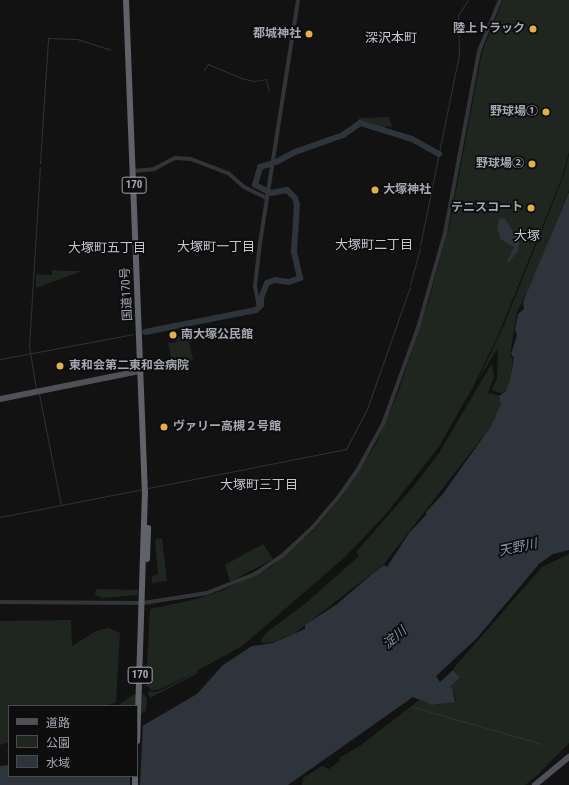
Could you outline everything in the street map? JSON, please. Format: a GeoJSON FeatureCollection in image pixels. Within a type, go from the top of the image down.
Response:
{"type":"FeatureCollection","features":[{"type":"Feature","properties":{"kind":"highway","name":"国道170号"},"geometry":{"type":"LineString","coordinates":[[126,0],[148,538],[143,606],[138,718]]}},
{"type":"Feature","properties":{"kind":"main road"},"geometry":{"type":"LineString","coordinates":[[0,399],[140,371]]}},
{"type":"Feature","properties":{"kind":"main road"},"geometry":{"type":"LineString","coordinates":[[536,785],[569,757]]}},
{"type":"Feature","properties":{"kind":"street"},"geometry":{"type":"LineString","coordinates":[[259,307],[256,277],[298,0]]}},
{"type":"Feature","properties":{"kind":"street"},"geometry":{"type":"LineString","coordinates":[[0,602],[143,606],[207,593],[255,574],[304,536],[340,495],[357,471],[374,442],[396,394],[429,292],[456,181],[479,51],[500,0]]}},
{"type":"Feature","properties":{"kind":"street"},"geometry":{"type":"LineString","coordinates":[[133,171],[152,170],[175,158],[191,159],[228,173],[244,187],[267,198]]}},
{"type":"Feature","properties":{"kind":"green space"},"geometry":{"type":"Polygon","coordinates":[[[503,0],[569,0],[569,152],[563,175],[499,333],[473,387],[438,448],[385,515],[345,557],[242,646],[197,671],[198,673],[150,698],[147,693],[162,690],[196,672],[158,690],[151,690],[146,685],[150,609],[197,599],[224,590],[271,567],[314,530],[343,495],[376,444],[399,390],[429,300],[450,223],[482,52],[503,0]]]}},
{"type":"Feature","properties":{"kind":"green space"},"geometry":{"type":"Polygon","coordinates":[[[389,117],[392,127],[386,126],[385,129],[359,122],[359,118],[389,117]]]}},
{"type":"Feature","properties":{"kind":"green space"},"geometry":{"type":"Polygon","coordinates":[[[569,155],[569,190],[535,276],[517,312],[510,355],[513,359],[510,379],[506,391],[500,393],[492,390],[497,378],[498,348],[478,380],[504,325],[564,175],[569,155]]]}},
{"type":"Feature","properties":{"kind":"green space"},"geometry":{"type":"Polygon","coordinates":[[[52,270],[82,271],[36,288],[36,274],[52,275],[52,270]]]}},
{"type":"Feature","properties":{"kind":"green space"},"geometry":{"type":"Polygon","coordinates":[[[186,328],[193,360],[173,365],[168,343],[177,342],[176,338],[181,335],[180,329],[186,328]]]}},
{"type":"Feature","properties":{"kind":"green space"},"geometry":{"type":"Polygon","coordinates":[[[492,363],[494,377],[487,395],[490,393],[499,396],[501,404],[491,426],[384,564],[295,633],[274,642],[262,643],[261,640],[267,632],[306,603],[359,556],[356,552],[414,486],[439,453],[492,363]]]}},
{"type":"Feature","properties":{"kind":"green space"},"geometry":{"type":"Polygon","coordinates":[[[162,538],[167,581],[152,583],[152,576],[158,574],[155,539],[162,538]]]}},
{"type":"Feature","properties":{"kind":"green space"},"geometry":{"type":"Polygon","coordinates":[[[263,544],[273,559],[230,582],[225,565],[263,544]]]}},
{"type":"Feature","properties":{"kind":"green space"},"geometry":{"type":"Polygon","coordinates":[[[569,554],[569,743],[535,777],[525,785],[302,785],[303,778],[322,766],[329,769],[340,761],[339,758],[360,746],[419,700],[434,705],[456,701],[452,685],[460,677],[453,669],[542,567],[569,554]]]}},
{"type":"Feature","properties":{"kind":"green space"},"geometry":{"type":"Polygon","coordinates":[[[96,589],[138,590],[138,595],[103,598],[95,595],[96,589]]]}},
{"type":"Feature","properties":{"kind":"green space"},"geometry":{"type":"Polygon","coordinates":[[[71,620],[72,646],[96,631],[108,628],[120,633],[116,702],[109,705],[8,705],[8,742],[0,745],[0,621],[71,620]]]}},
{"type":"Feature","properties":{"kind":"green space"},"geometry":{"type":"Polygon","coordinates":[[[134,694],[145,695],[147,699],[146,711],[138,715],[138,705],[118,705],[134,694]]]}},
{"type":"Feature","properties":{"kind":"water"},"geometry":{"type":"Polygon","coordinates":[[[569,192],[569,550],[553,554],[539,564],[477,638],[436,676],[440,682],[453,670],[460,677],[449,688],[452,686],[455,702],[432,705],[413,697],[288,785],[0,785],[0,766],[8,765],[8,777],[138,777],[138,728],[197,694],[223,665],[252,646],[273,643],[305,629],[305,625],[337,604],[372,574],[384,565],[387,567],[409,533],[442,495],[491,426],[501,404],[499,396],[506,391],[510,379],[514,358],[511,354],[517,335],[515,330],[518,314],[524,309],[523,302],[569,192]]]}},
{"type":"Feature","properties":{"kind":"water"},"geometry":{"type":"Polygon","coordinates":[[[500,218],[505,219],[519,241],[518,251],[508,263],[507,262],[514,247],[500,239],[497,227],[500,218]]]}},
{"type":"Feature","properties":{"kind":"pier"},"geometry":{"type":"Polygon","coordinates":[[[143,724],[140,785],[130,785],[130,777],[138,777],[138,726],[143,724]]]}},
{"type":"Feature","properties":{"kind":"waterway"},"geometry":{"type":"LineString","coordinates":[[420,246],[459,55],[458,15],[468,0]]}},
{"type":"Feature","properties":{"kind":"waterway"},"geometry":{"type":"LineString","coordinates":[[40,163],[48,38],[77,39],[110,50]]}},
{"type":"Feature","properties":{"kind":"waterway"},"geometry":{"type":"LineString","coordinates":[[204,70],[208,64],[241,78],[254,81],[266,79],[269,91]]}},
{"type":"Feature","properties":{"kind":"waterway"},"geometry":{"type":"LineString","coordinates":[[276,162],[295,152],[343,135],[360,123],[412,139],[439,154]]}},
{"type":"Feature","properties":{"kind":"waterway"},"geometry":{"type":"LineString","coordinates":[[145,332],[256,310],[261,305],[261,298],[267,283],[275,280],[289,282],[300,278],[294,251],[297,205],[295,198],[287,190],[271,193],[255,185],[260,167],[270,164]]}},
{"type":"Feature","properties":{"kind":"waterway"},"geometry":{"type":"LineString","coordinates":[[36,389],[29,346],[40,167]]}},
{"type":"Feature","properties":{"kind":"waterway"},"geometry":{"type":"LineString","coordinates":[[410,285],[420,248]]}},
{"type":"Feature","properties":{"kind":"waterway"},"geometry":{"type":"LineString","coordinates":[[148,488],[346,449],[367,409],[410,287]]}},
{"type":"Feature","properties":{"kind":"waterway"},"geometry":{"type":"LineString","coordinates":[[0,359],[133,334]]}},
{"type":"Feature","properties":{"kind":"waterway"},"geometry":{"type":"LineString","coordinates":[[39,394],[61,505]]}},
{"type":"Feature","properties":{"kind":"waterway"},"geometry":{"type":"LineString","coordinates":[[0,517],[143,489]]}},
{"type":"Feature","properties":{"kind":"waterway"},"geometry":{"type":"LineString","coordinates":[[413,707],[542,744]]}},
{"type":"Feature","properties":{"kind":"place","name":"陸上トラック"},"geometry":{"type":"Point","coordinates":[533,29]}},
{"type":"Feature","properties":{"kind":"place","name":"都城神社"},"geometry":{"type":"Point","coordinates":[309,34]}},
{"type":"Feature","properties":{"kind":"place","name":"野球場①"},"geometry":{"type":"Point","coordinates":[546,112]}},
{"type":"Feature","properties":{"kind":"place","name":"野球場②"},"geometry":{"type":"Point","coordinates":[532,164]}},
{"type":"Feature","properties":{"kind":"place","name":"大塚神社"},"geometry":{"type":"Point","coordinates":[375,190]}},
{"type":"Feature","properties":{"kind":"place","name":"テニスコート"},"geometry":{"type":"Point","coordinates":[531,208]}},
{"type":"Feature","properties":{"kind":"place","name":"南大塚公民館"},"geometry":{"type":"Point","coordinates":[173,335]}},
{"type":"Feature","properties":{"kind":"place","name":"東和会第二東和会病院"},"geometry":{"type":"Point","coordinates":[60,366]}},
{"type":"Feature","properties":{"kind":"place","name":"ヴァリー高槻２号館"},"geometry":{"type":"Point","coordinates":[164,427]}},
{"type":"Feature","properties":{"kind":"district","name":"深沢本町"},"geometry":{"type":"Point","coordinates":[391,38]}},
{"type":"Feature","properties":{"kind":"district","name":"大塚"},"geometry":{"type":"Point","coordinates":[527,236]}},
{"type":"Feature","properties":{"kind":"district","name":"大塚町二丁目"},"geometry":{"type":"Point","coordinates":[374,245]}},
{"type":"Feature","properties":{"kind":"district","name":"大塚町一丁目"},"geometry":{"type":"Point","coordinates":[216,247]}},
{"type":"Feature","properties":{"kind":"district","name":"大塚町五丁目"},"geometry":{"type":"Point","coordinates":[107,248]}},
{"type":"Feature","properties":{"kind":"district","name":"大塚町三丁目"},"geometry":{"type":"Point","coordinates":[259,485]}},
{"type":"Feature","properties":{"kind":"water label","name":"天野川"},"geometry":{"type":"Point","coordinates":[518,548]}},
{"type":"Feature","properties":{"kind":"water label","name":"淀川"},"geometry":{"type":"Point","coordinates":[395,638]}}]}
